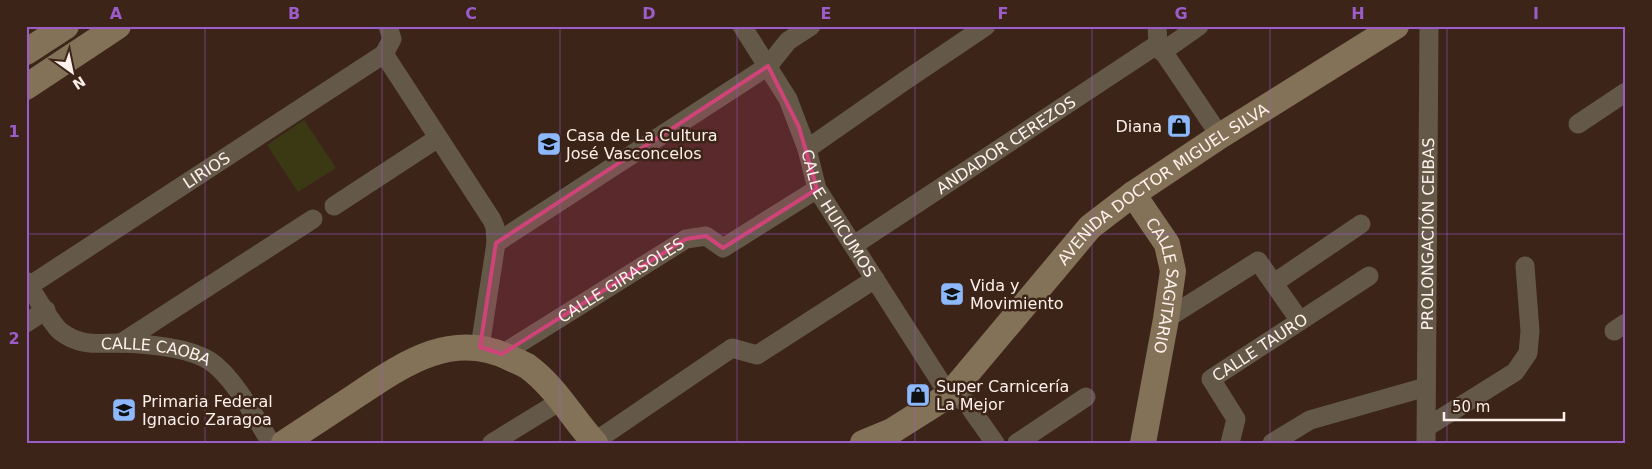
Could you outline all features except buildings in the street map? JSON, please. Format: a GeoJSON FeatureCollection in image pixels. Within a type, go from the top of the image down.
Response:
{"type":"FeatureCollection","features":[{"type":"Feature","properties":{"kind":"street"},"geometry":{"type":"LineString","coordinates":[[26,52],[66,26]]}},
{"type":"Feature","properties":{"kind":"street"},"geometry":{"type":"LineString","coordinates":[[26,87],[118,26]]}},
{"type":"Feature","properties":{"kind":"street"},"geometry":{"type":"LineString","coordinates":[[388,26],[392,39],[384,54],[495,227],[496,243],[491,351]]}},
{"type":"Feature","properties":{"kind":"street","name":"CALLE HUICUMOS"},"geometry":{"type":"LineString","coordinates":[[742,26],[788,99],[807,149],[817,189],[949,395]]}},
{"type":"Feature","properties":{"kind":"street"},"geometry":{"type":"LineString","coordinates":[[496,243],[768,66],[788,41],[811,26]]}},
{"type":"Feature","properties":{"kind":"street"},"geometry":{"type":"LineString","coordinates":[[807,149],[964,32],[986,26]]}},
{"type":"Feature","properties":{"kind":"street","name":"ANDADOR CEREZOS"},"geometry":{"type":"LineString","coordinates":[[854,245],[1159,40],[1199,26]]}},
{"type":"Feature","properties":{"kind":"street","name":"AVENIDA DOCTOR MIGUEL SILVA"},"geometry":{"type":"LineString","coordinates":[[863,443],[892,431],[949,395],[1090,227],[1133,194],[1220,136],[1396,26]]}},
{"type":"Feature","properties":{"kind":"street","name":"PROLONGACIÓN CEIBAS"},"geometry":{"type":"LineString","coordinates":[[1426,435],[1429,26]]}},
{"type":"Feature","properties":{"kind":"street"},"geometry":{"type":"LineString","coordinates":[[1159,40],[1220,136]]}},
{"type":"Feature","properties":{"kind":"street","name":"LIRIOS"},"geometry":{"type":"LineString","coordinates":[[28,283],[384,54]]}},
{"type":"Feature","properties":{"kind":"street"},"geometry":{"type":"LineString","coordinates":[[1578,124],[1626,92]]}},
{"type":"Feature","properties":{"kind":"street"},"geometry":{"type":"LineString","coordinates":[[334,206],[438,138]]}},
{"type":"Feature","properties":{"kind":"street","name":"CALLE GIRASOLES"},"geometry":{"type":"LineString","coordinates":[[491,351],[686,239],[706,236],[723,248],[817,189]]}},
{"type":"Feature","properties":{"kind":"street","name":"CALLE SAGITARIO"},"geometry":{"type":"LineString","coordinates":[[1133,194],[1167,244],[1172,271],[1166,319],[1143,443]]}},
{"type":"Feature","properties":{"kind":"street"},"geometry":{"type":"LineString","coordinates":[[121,343],[312,218]]}},
{"type":"Feature","properties":{"kind":"street"},"geometry":{"type":"LineString","coordinates":[[1274,282],[1361,224]]}},
{"type":"Feature","properties":{"kind":"street"},"geometry":{"type":"LineString","coordinates":[[1166,319],[1258,261],[1300,321]]}},
{"type":"Feature","properties":{"kind":"street"},"geometry":{"type":"LineString","coordinates":[[1426,435],[1515,372],[1528,353],[1530,331],[1525,266]]}},
{"type":"Feature","properties":{"kind":"street","name":"CALLE TAURO"},"geometry":{"type":"LineString","coordinates":[[1230,443],[1236,419],[1211,379],[1369,276]]}},
{"type":"Feature","properties":{"kind":"street"},"geometry":{"type":"LineString","coordinates":[[284,443],[397,369],[418,357],[448,348],[491,351],[526,366],[542,379],[562,400],[595,442],[732,348],[757,354],[875,279]]}},
{"type":"Feature","properties":{"kind":"street","name":"CALLE CAOBA"},"geometry":{"type":"LineString","coordinates":[[28,283],[58,330],[74,340],[183,350],[210,361],[223,372],[239,393],[271,443]]}},
{"type":"Feature","properties":{"kind":"street"},"geometry":{"type":"LineString","coordinates":[[26,322],[46,310]]}},
{"type":"Feature","properties":{"kind":"street"},"geometry":{"type":"LineString","coordinates":[[1272,443],[1310,420],[1426,387]]}},
{"type":"Feature","properties":{"kind":"street"},"geometry":{"type":"LineString","coordinates":[[949,395],[966,402],[995,443]]}},
{"type":"Feature","properties":{"kind":"street"},"geometry":{"type":"LineString","coordinates":[[1017,443],[1086,397]]}},
{"type":"Feature","properties":{"kind":"street"},"geometry":{"type":"LineString","coordinates":[[492,443],[562,400]]}},
{"type":"Feature","properties":{"kind":"highlighted area"},"geometry":{"type":"Polygon","coordinates":[[[768,66],[799,127],[817,189],[723,248],[706,236],[686,239],[502,354],[480,347],[496,243],[768,66]]]}},
{"type":"Feature","properties":{"kind":"shaded area"},"geometry":{"type":"Polygon","coordinates":[[[304,120],[336,168],[298,192],[267,145],[304,120]]]}},
{"type":"Feature","properties":{"kind":"place","name":"Diana"},"geometry":{"type":"Point","coordinates":[1179,126]}},
{"type":"Feature","properties":{"kind":"place","name":"Casa de La Cultura José Vasconcelos"},"geometry":{"type":"Point","coordinates":[549,144]}},
{"type":"Feature","properties":{"kind":"place","name":"Vida y Movimiento"},"geometry":{"type":"Point","coordinates":[952,294]}},
{"type":"Feature","properties":{"kind":"place","name":"Super Carnicería La Mejor"},"geometry":{"type":"Point","coordinates":[918,395]}},
{"type":"Feature","properties":{"kind":"place","name":"Primaria Federal Ignacio Zaragoa"},"geometry":{"type":"Point","coordinates":[124,410]}}]}
